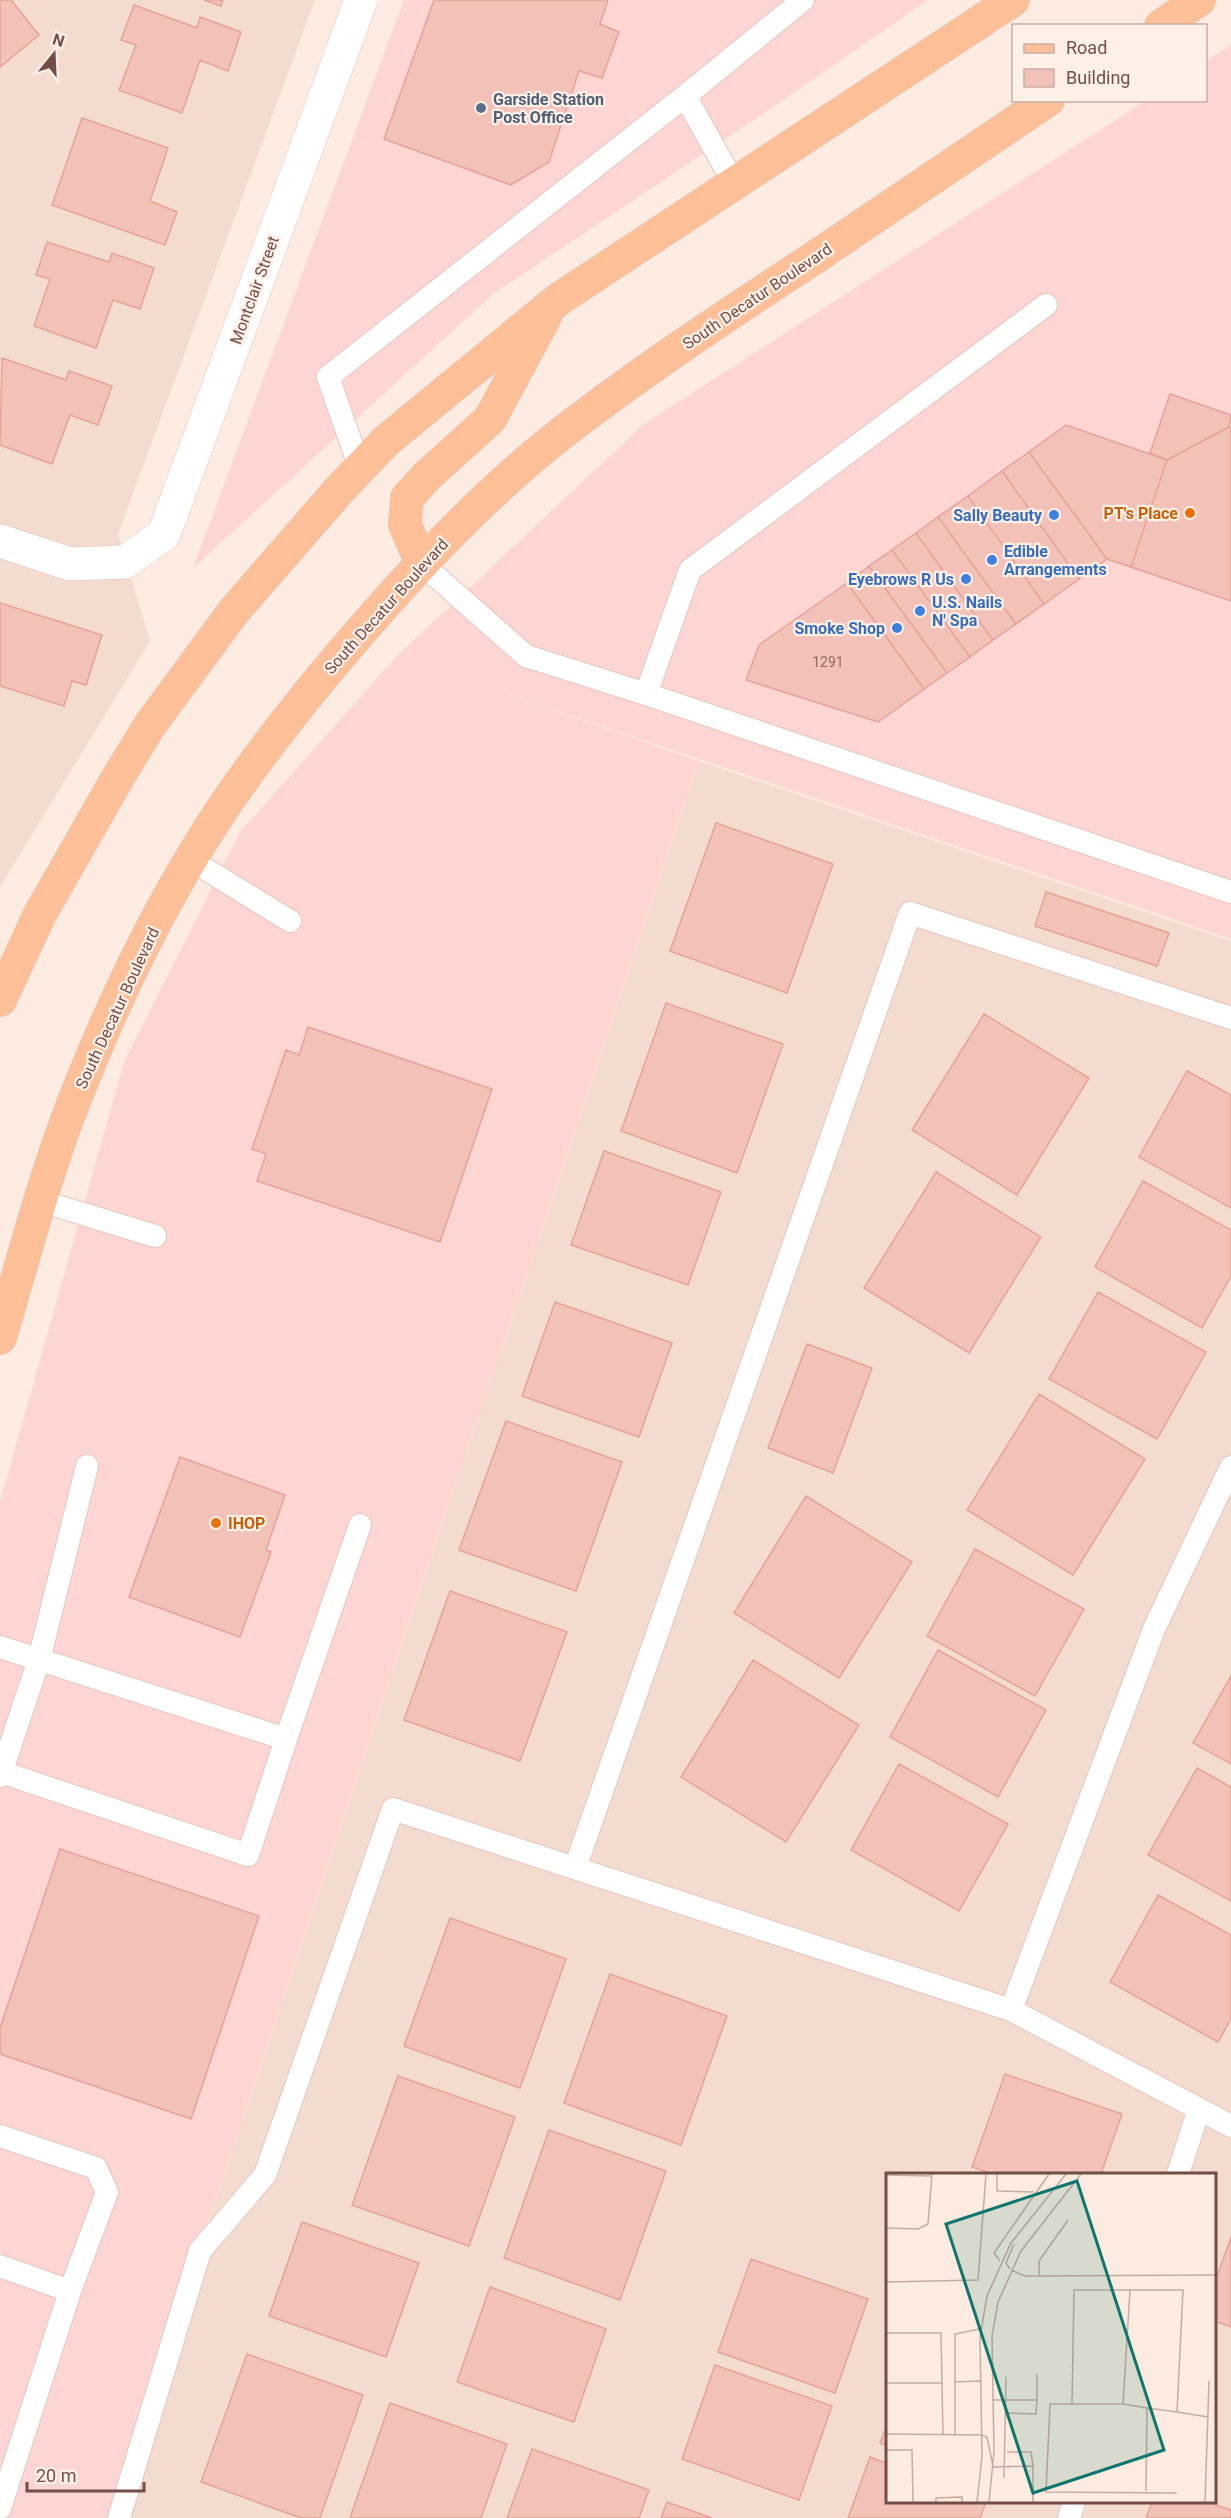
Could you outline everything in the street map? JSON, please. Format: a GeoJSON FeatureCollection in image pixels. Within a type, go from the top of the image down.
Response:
{"type":"FeatureCollection","features":[{"type":"Feature","properties":{"kind":"main road"},"geometry":{"type":"LineString","coordinates":[[2,992],[40,914],[150,725],[234,610],[386,441],[551,305],[1013,0]]}},
{"type":"Feature","properties":{"kind":"main road"},"geometry":{"type":"LineString","coordinates":[[1164,24],[1199,0]]}},
{"type":"Feature","properties":{"kind":"main road","name":"South Decatur Boulevard"},"geometry":{"type":"LineString","coordinates":[[0,1338],[41,1201],[83,1077],[116,1001],[154,926],[228,801],[273,738],[337,658],[422,564],[489,496],[561,434],[761,292],[1045,102]]}},
{"type":"Feature","properties":{"kind":"main road"},"geometry":{"type":"LineString","coordinates":[[422,564],[405,525],[407,498],[427,476],[490,419],[551,305]]}},
{"type":"Feature","properties":{"kind":"street","name":"Montclair Street"},"geometry":{"type":"LineString","coordinates":[[0,541],[70,564],[125,562],[164,534],[361,0]]}},
{"type":"Feature","properties":{"kind":"lane"},"geometry":{"type":"LineString","coordinates":[[360,468],[328,377],[685,96],[803,0]]}},
{"type":"Feature","properties":{"kind":"lane"},"geometry":{"type":"LineString","coordinates":[[685,96],[735,185]]}},
{"type":"Feature","properties":{"kind":"lane"},"geometry":{"type":"LineString","coordinates":[[646,694],[690,570],[1046,305]]}},
{"type":"Feature","properties":{"kind":"lane"},"geometry":{"type":"LineString","coordinates":[[422,564],[526,656],[646,694],[1231,892]]}},
{"type":"Feature","properties":{"kind":"lane"},"geometry":{"type":"LineString","coordinates":[[191,860],[290,921]]}},
{"type":"Feature","properties":{"kind":"lane"},"geometry":{"type":"LineString","coordinates":[[575,1868],[910,913],[1231,1018]]}},
{"type":"Feature","properties":{"kind":"lane"},"geometry":{"type":"LineString","coordinates":[[41,1201],[155,1236]]}},
{"type":"Feature","properties":{"kind":"lane"},"geometry":{"type":"LineString","coordinates":[[87,1466],[39,1660],[1,1774],[248,1855],[360,1525]]}},
{"type":"Feature","properties":{"kind":"lane"},"geometry":{"type":"LineString","coordinates":[[1011,2010],[1154,1629],[1231,1467]]}},
{"type":"Feature","properties":{"kind":"lane"},"geometry":{"type":"LineString","coordinates":[[0,1647],[286,1739]]}},
{"type":"Feature","properties":{"kind":"lane"},"geometry":{"type":"LineString","coordinates":[[119,2518],[200,2252],[265,2175],[393,1809],[1011,2010],[1231,2126]]}},
{"type":"Feature","properties":{"kind":"lane"},"geometry":{"type":"LineString","coordinates":[[1179,2173],[1199,2109]]}},
{"type":"Feature","properties":{"kind":"lane"},"geometry":{"type":"LineString","coordinates":[[0,2136],[96,2168],[107,2192],[70,2291],[0,2508]]}},
{"type":"Feature","properties":{"kind":"lane"},"geometry":{"type":"LineString","coordinates":[[0,2266],[70,2291]]}},
{"type":"Feature","properties":{"kind":"lane"},"geometry":{"type":"LineString","coordinates":[[1069,2518],[1074,2503]]}},
{"type":"Feature","properties":{"kind":"shaded area"},"geometry":{"type":"Polygon","coordinates":[[[0,0],[315,0],[118,534],[150,641],[0,887],[0,0]]]}},
{"type":"Feature","properties":{"kind":"shaded area"},"geometry":{"type":"Polygon","coordinates":[[[404,0],[928,0],[779,103],[493,294],[193,568],[404,0]]]}},
{"type":"Feature","properties":{"kind":"shaded area"},"geometry":{"type":"Polygon","coordinates":[[[1231,45],[1231,939],[504,693],[699,761],[108,2518],[0,2518],[0,1502],[124,1062],[240,832],[397,656],[644,424],[1143,102],[1207,102],[1207,60],[1231,45]]]}},
{"type":"Feature","properties":{"kind":"shaded area"},"geometry":{"type":"Polygon","coordinates":[[[699,761],[1231,941],[1231,2518],[108,2518],[699,761]]]}},
{"type":"Feature","properties":{"kind":"building"},"geometry":{"type":"Polygon","coordinates":[[[0,0],[11,0],[39,35],[0,67],[0,0]]]}},
{"type":"Feature","properties":{"kind":"building"},"geometry":{"type":"Polygon","coordinates":[[[204,0],[223,0],[221,6],[204,0]]]}},
{"type":"Feature","properties":{"kind":"building","name":"Garside Station Post Office"},"geometry":{"type":"Polygon","coordinates":[[[434,0],[608,0],[600,24],[619,32],[602,78],[579,71],[549,162],[511,185],[384,139],[434,0]]]}},
{"type":"Feature","properties":{"kind":"building"},"geometry":{"type":"Polygon","coordinates":[[[134,5],[197,28],[200,17],[241,32],[228,71],[200,60],[182,113],[119,90],[136,45],[121,40],[134,5]]]}},
{"type":"Feature","properties":{"kind":"building"},"geometry":{"type":"Polygon","coordinates":[[[82,118],[168,148],[150,201],[177,212],[165,245],[52,205],[82,118]]]}},
{"type":"Feature","properties":{"kind":"building"},"geometry":{"type":"Polygon","coordinates":[[[47,242],[109,262],[112,253],[154,268],[140,309],[113,300],[96,348],[34,326],[50,279],[36,275],[47,242]]]}},
{"type":"Feature","properties":{"kind":"building"},"geometry":{"type":"Polygon","coordinates":[[[2,358],[66,380],[69,371],[112,386],[98,425],[70,415],[52,464],[0,445],[2,358]]]}},
{"type":"Feature","properties":{"kind":"building"},"geometry":{"type":"Polygon","coordinates":[[[1170,394],[1231,415],[1229,427],[1167,460],[1150,453],[1170,394]]]}},
{"type":"Feature","properties":{"kind":"building"},"geometry":{"type":"Polygon","coordinates":[[[1066,425],[1167,460],[1131,567],[1107,559],[1029,452],[1066,425]]]}},
{"type":"Feature","properties":{"kind":"building","name":"PT's Place"},"geometry":{"type":"Polygon","coordinates":[[[1231,428],[1231,601],[1131,567],[1167,460],[1231,428]]]}},
{"type":"Feature","properties":{"kind":"building","name":"Sally Beauty"},"geometry":{"type":"Polygon","coordinates":[[[1029,452],[1107,559],[1079,579],[1002,471],[1029,452]]]}},
{"type":"Feature","properties":{"kind":"building"},"geometry":{"type":"Polygon","coordinates":[[[1002,471],[1079,579],[1044,604],[968,496],[1002,471]]]}},
{"type":"Feature","properties":{"kind":"building","name":"Edible Arrangements"},"geometry":{"type":"Polygon","coordinates":[[[968,496],[1044,604],[1016,624],[938,517],[968,496]]]}},
{"type":"Feature","properties":{"kind":"building","name":"Eyebrows R Us"},"geometry":{"type":"Polygon","coordinates":[[[938,517],[1016,624],[993,640],[916,533],[938,517]]]}},
{"type":"Feature","properties":{"kind":"building"},"geometry":{"type":"Polygon","coordinates":[[[916,533],[993,640],[970,657],[892,550],[916,533]]]}},
{"type":"Feature","properties":{"kind":"building","name":"U.S. Nails N' Spa"},"geometry":{"type":"Polygon","coordinates":[[[892,550],[970,657],[947,673],[869,566],[892,550]]]}},
{"type":"Feature","properties":{"kind":"building","name":"Smoke Shop"},"geometry":{"type":"Polygon","coordinates":[[[869,566],[947,673],[924,689],[847,583],[869,566]]]}},
{"type":"Feature","properties":{"kind":"building"},"geometry":{"type":"Polygon","coordinates":[[[847,583],[924,689],[878,722],[746,680],[759,645],[847,583]]]}},
{"type":"Feature","properties":{"kind":"building"},"geometry":{"type":"Polygon","coordinates":[[[0,603],[102,635],[86,685],[72,681],[64,706],[0,686],[0,603]]]}},
{"type":"Feature","properties":{"kind":"building"},"geometry":{"type":"Polygon","coordinates":[[[716,823],[833,864],[787,993],[670,951],[716,823]]]}},
{"type":"Feature","properties":{"kind":"building"},"geometry":{"type":"Polygon","coordinates":[[[1046,892],[1169,933],[1157,966],[1035,926],[1046,892]]]}},
{"type":"Feature","properties":{"kind":"building"},"geometry":{"type":"Polygon","coordinates":[[[666,1003],[783,1044],[737,1173],[621,1131],[666,1003]]]}},
{"type":"Feature","properties":{"kind":"building"},"geometry":{"type":"Polygon","coordinates":[[[984,1014],[1089,1078],[1017,1195],[912,1130],[984,1014]]]}},
{"type":"Feature","properties":{"kind":"building"},"geometry":{"type":"Polygon","coordinates":[[[308,1027],[492,1089],[440,1242],[257,1181],[266,1154],[252,1149],[286,1050],[299,1055],[308,1027]]]}},
{"type":"Feature","properties":{"kind":"building"},"geometry":{"type":"Polygon","coordinates":[[[1187,1071],[1231,1095],[1231,1208],[1139,1157],[1187,1071]]]}},
{"type":"Feature","properties":{"kind":"building"},"geometry":{"type":"Polygon","coordinates":[[[604,1151],[721,1192],[688,1285],[571,1245],[604,1151]]]}},
{"type":"Feature","properties":{"kind":"building"},"geometry":{"type":"Polygon","coordinates":[[[936,1172],[1041,1237],[969,1353],[864,1288],[936,1172]]]}},
{"type":"Feature","properties":{"kind":"building"},"geometry":{"type":"Polygon","coordinates":[[[1143,1181],[1231,1230],[1231,1276],[1202,1328],[1095,1267],[1143,1181]]]}},
{"type":"Feature","properties":{"kind":"building"},"geometry":{"type":"Polygon","coordinates":[[[1098,1292],[1206,1352],[1157,1439],[1049,1379],[1098,1292]]]}},
{"type":"Feature","properties":{"kind":"building"},"geometry":{"type":"Polygon","coordinates":[[[555,1302],[672,1343],[639,1437],[522,1396],[555,1302]]]}},
{"type":"Feature","properties":{"kind":"building"},"geometry":{"type":"Polygon","coordinates":[[[807,1344],[872,1368],[833,1473],[768,1448],[807,1344]]]}},
{"type":"Feature","properties":{"kind":"building"},"geometry":{"type":"Polygon","coordinates":[[[1039,1394],[1145,1459],[1073,1575],[967,1510],[1039,1394]]]}},
{"type":"Feature","properties":{"kind":"building"},"geometry":{"type":"Polygon","coordinates":[[[506,1421],[622,1462],[576,1591],[459,1550],[506,1421]]]}},
{"type":"Feature","properties":{"kind":"building","name":"IHOP"},"geometry":{"type":"Polygon","coordinates":[[[180,1457],[285,1495],[266,1550],[271,1552],[240,1637],[129,1597],[180,1457]]]}},
{"type":"Feature","properties":{"kind":"building"},"geometry":{"type":"Polygon","coordinates":[[[806,1496],[912,1562],[839,1678],[734,1613],[806,1496]]]}},
{"type":"Feature","properties":{"kind":"building"},"geometry":{"type":"Polygon","coordinates":[[[975,1549],[1084,1609],[1035,1696],[927,1636],[975,1549]]]}},
{"type":"Feature","properties":{"kind":"building"},"geometry":{"type":"Polygon","coordinates":[[[450,1591],[567,1632],[520,1761],[404,1720],[450,1591]]]}},
{"type":"Feature","properties":{"kind":"building"},"geometry":{"type":"Polygon","coordinates":[[[938,1650],[1046,1710],[998,1797],[890,1737],[938,1650]]]}},
{"type":"Feature","properties":{"kind":"building"},"geometry":{"type":"Polygon","coordinates":[[[753,1660],[859,1725],[786,1842],[681,1777],[753,1660]]]}},
{"type":"Feature","properties":{"kind":"building"},"geometry":{"type":"Polygon","coordinates":[[[1231,1676],[1231,1764],[1193,1743],[1231,1676]]]}},
{"type":"Feature","properties":{"kind":"building"},"geometry":{"type":"Polygon","coordinates":[[[899,1764],[1008,1824],[959,1911],[851,1850],[899,1764]]]}},
{"type":"Feature","properties":{"kind":"building"},"geometry":{"type":"Polygon","coordinates":[[[1197,1768],[1231,1787],[1231,1901],[1148,1855],[1197,1768]]]}},
{"type":"Feature","properties":{"kind":"building"},"geometry":{"type":"Polygon","coordinates":[[[60,1849],[259,1916],[191,2119],[0,2054],[0,2028],[60,1849]]]}},
{"type":"Feature","properties":{"kind":"building"},"geometry":{"type":"Polygon","coordinates":[[[1158,1895],[1231,1935],[1231,2019],[1218,2042],[1110,1982],[1158,1895]]]}},
{"type":"Feature","properties":{"kind":"building"},"geometry":{"type":"Polygon","coordinates":[[[450,1918],[566,1959],[520,2088],[404,2046],[450,1918]]]}},
{"type":"Feature","properties":{"kind":"building"},"geometry":{"type":"Polygon","coordinates":[[[610,1974],[727,2016],[681,2145],[564,2103],[610,1974]]]}},
{"type":"Feature","properties":{"kind":"building"},"geometry":{"type":"Polygon","coordinates":[[[1005,2074],[1122,2114],[1101,2173],[990,2173],[972,2167],[1005,2074]]]}},
{"type":"Feature","properties":{"kind":"building"},"geometry":{"type":"Polygon","coordinates":[[[398,2076],[515,2117],[469,2246],[352,2205],[398,2076]]]}},
{"type":"Feature","properties":{"kind":"building"},"geometry":{"type":"Polygon","coordinates":[[[549,2130],[666,2171],[620,2300],[504,2258],[549,2130]]]}},
{"type":"Feature","properties":{"kind":"building"},"geometry":{"type":"Polygon","coordinates":[[[302,2222],[419,2263],[386,2357],[269,2316],[302,2222]]]}},
{"type":"Feature","properties":{"kind":"building"},"geometry":{"type":"Polygon","coordinates":[[[1231,2237],[1231,2327],[1216,2322],[1216,2279],[1231,2237]]]}},
{"type":"Feature","properties":{"kind":"building"},"geometry":{"type":"Polygon","coordinates":[[[751,2259],[868,2299],[835,2393],[718,2352],[751,2259]]]}},
{"type":"Feature","properties":{"kind":"building"},"geometry":{"type":"Polygon","coordinates":[[[490,2287],[606,2329],[574,2422],[457,2382],[490,2287]]]}},
{"type":"Feature","properties":{"kind":"building"},"geometry":{"type":"Polygon","coordinates":[[[247,2354],[363,2395],[320,2518],[301,2518],[201,2482],[247,2354]]]}},
{"type":"Feature","properties":{"kind":"building"},"geometry":{"type":"Polygon","coordinates":[[[715,2365],[832,2406],[799,2500],[682,2459],[715,2365]]]}},
{"type":"Feature","properties":{"kind":"building"},"geometry":{"type":"Polygon","coordinates":[[[390,2403],[507,2444],[481,2518],[350,2518],[390,2403]]]}},
{"type":"Feature","properties":{"kind":"building"},"geometry":{"type":"Polygon","coordinates":[[[886,2428],[886,2445],[880,2443],[886,2428]]]}},
{"type":"Feature","properties":{"kind":"building"},"geometry":{"type":"Polygon","coordinates":[[[532,2449],[649,2490],[639,2518],[507,2518],[532,2449]]]}},
{"type":"Feature","properties":{"kind":"building"},"geometry":{"type":"Polygon","coordinates":[[[870,2457],[886,2463],[886,2503],[986,2503],[980,2518],[848,2518],[870,2457]]]}},
{"type":"Feature","properties":{"kind":"building"},"geometry":{"type":"Polygon","coordinates":[[[667,2502],[712,2518],[661,2518],[667,2502]]]}},
{"type":"Feature","properties":{"kind":"building"},"geometry":{"type":"Polygon","coordinates":[[[1152,2503],[1210,2503],[1231,2510],[1231,2518],[1146,2518],[1152,2503]]]}},
{"type":"Feature","properties":{"kind":"place","name":"Garside Station Post Office"},"geometry":{"type":"Point","coordinates":[481,108]}},
{"type":"Feature","properties":{"kind":"place","name":"PT's Place"},"geometry":{"type":"Point","coordinates":[1190,513]}},
{"type":"Feature","properties":{"kind":"place","name":"Sally Beauty"},"geometry":{"type":"Point","coordinates":[1054,515]}},
{"type":"Feature","properties":{"kind":"place","name":"Edible Arrangements"},"geometry":{"type":"Point","coordinates":[992,560]}},
{"type":"Feature","properties":{"kind":"place","name":"Eyebrows R Us"},"geometry":{"type":"Point","coordinates":[966,579]}},
{"type":"Feature","properties":{"kind":"place","name":"U.S. Nails N' Spa"},"geometry":{"type":"Point","coordinates":[920,611]}},
{"type":"Feature","properties":{"kind":"place","name":"Smoke Shop"},"geometry":{"type":"Point","coordinates":[897,628]}},
{"type":"Feature","properties":{"kind":"place","name":"IHOP"},"geometry":{"type":"Point","coordinates":[216,1523]}}]}
